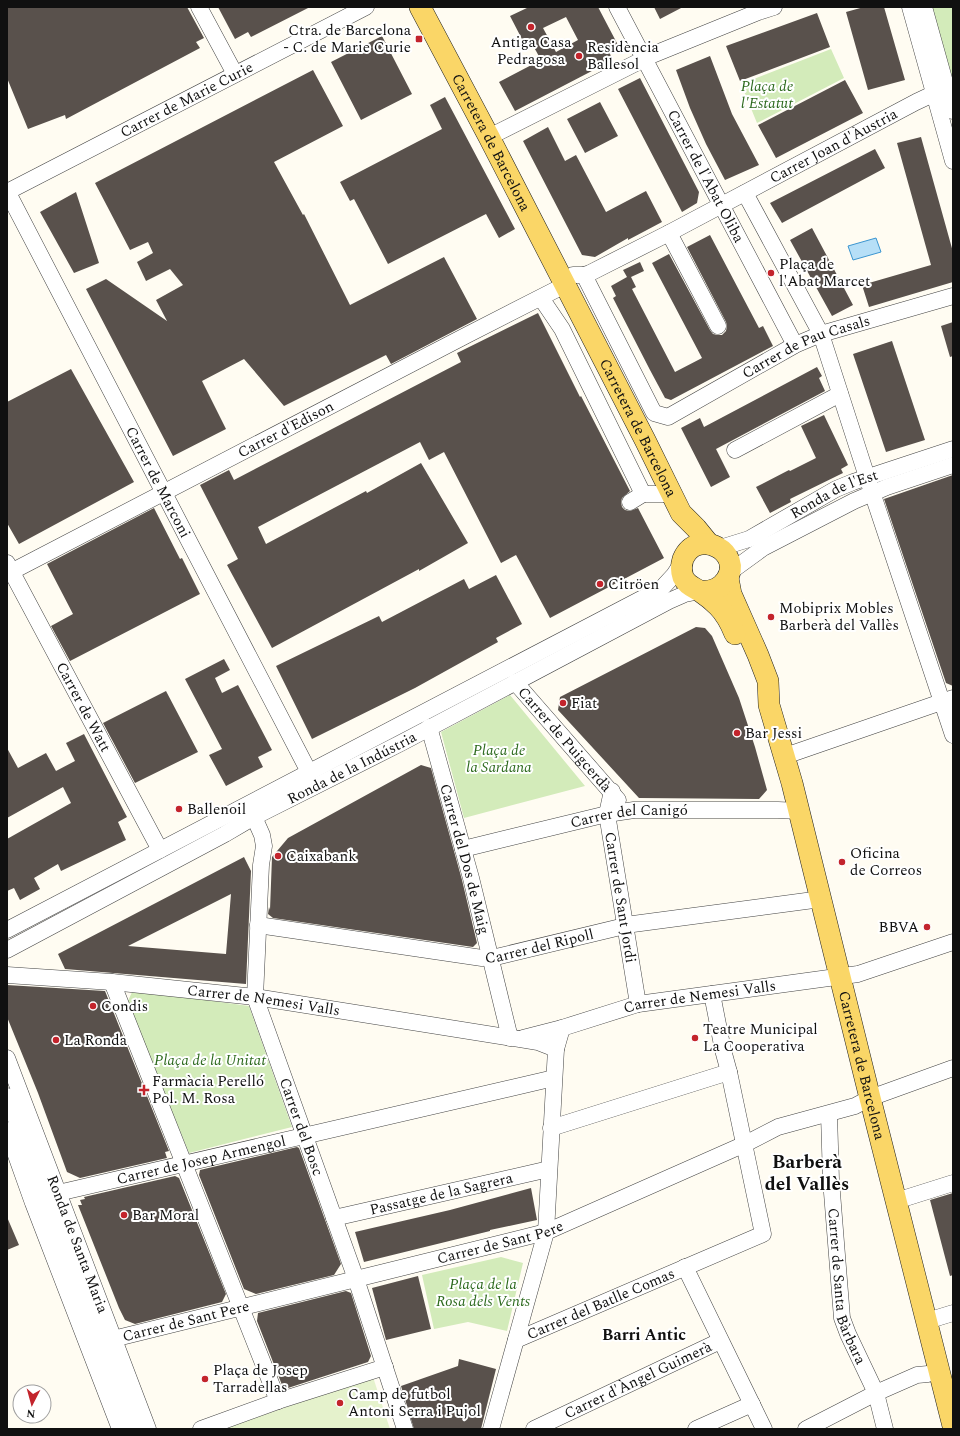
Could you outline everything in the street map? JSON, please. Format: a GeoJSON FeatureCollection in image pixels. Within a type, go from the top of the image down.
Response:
{"type":"FeatureCollection","features":[{"type":"Feature","properties":{"kind":"main road","name":"Carretera de Barcelona"},"geometry":{"type":"LineString","coordinates":[[420,7],[598,348],[681,513],[715,546]]}},
{"type":"Feature","properties":{"kind":"main road","name":"Carretera de Barcelona"},"geometry":{"type":"LineString","coordinates":[[681,513],[682,562]]}},
{"type":"Feature","properties":{"kind":"main road"},"geometry":{"type":"LineString","coordinates":[[700,544],[715,546],[728,557],[730,564],[729,575],[731,594],[768,681],[769,705],[754,680],[732,624],[719,606],[685,581],[682,572],[682,562],[686,553],[691,548],[700,544]]}},
{"type":"Feature","properties":{"kind":"main road"},"geometry":{"type":"LineString","coordinates":[[700,591],[708,592],[715,590],[720,587],[729,575]]}},
{"type":"Feature","properties":{"kind":"main road","name":"Carretera de Barcelona"},"geometry":{"type":"LineString","coordinates":[[769,705],[785,756],[953,1426]]}},
{"type":"Feature","properties":{"kind":"street"},"geometry":{"type":"LineString","coordinates":[[199,7],[236,74]]}},
{"type":"Feature","properties":{"kind":"street","name":"Carrer de Marie Curie"},"geometry":{"type":"LineString","coordinates":[[7,192],[366,7]]}},
{"type":"Feature","properties":{"kind":"street","name":"Carrer de l'Abat Oliba"},"geometry":{"type":"LineString","coordinates":[[617,7],[795,345]]}},
{"type":"Feature","properties":{"kind":"street"},"geometry":{"type":"LineString","coordinates":[[489,137],[644,58],[774,7]]}},
{"type":"Feature","properties":{"kind":"street"},"geometry":{"type":"LineString","coordinates":[[910,7],[940,92],[953,111]]}},
{"type":"Feature","properties":{"kind":"street"},"geometry":{"type":"LineString","coordinates":[[924,7],[953,161]]}},
{"type":"Feature","properties":{"kind":"street","name":"Carrer Joan d'Àustria"},"geometry":{"type":"LineString","coordinates":[[587,274],[940,92]]}},
{"type":"Feature","properties":{"kind":"street","name":"Carrer de Marconi"},"geometry":{"type":"LineString","coordinates":[[7,192],[310,772]]}},
{"type":"Feature","properties":{"kind":"street","name":"Carrer de l'Abat Oliba"},"geometry":{"type":"LineString","coordinates":[[745,193],[821,334],[867,478],[947,700],[953,735]]}},
{"type":"Feature","properties":{"kind":"street"},"geometry":{"type":"LineString","coordinates":[[668,233],[718,326]]}},
{"type":"Feature","properties":{"kind":"street"},"geometry":{"type":"LineString","coordinates":[[563,282],[576,275],[587,274]]}},
{"type":"Feature","properties":{"kind":"street","name":"Carretera de Barcelona"},"geometry":{"type":"LineString","coordinates":[[587,274],[592,293],[654,413],[668,417]]}},
{"type":"Feature","properties":{"kind":"street","name":"Carrer d'Edison"},"geometry":{"type":"LineString","coordinates":[[8,570],[164,492],[541,298],[563,282]]}},
{"type":"Feature","properties":{"kind":"street","name":"Carrer de Pau Casals"},"geometry":{"type":"LineString","coordinates":[[668,417],[795,345],[821,334],[953,296]]}},
{"type":"Feature","properties":{"kind":"street"},"geometry":{"type":"LineString","coordinates":[[541,298],[562,329],[629,466],[637,498],[672,494]]}},
{"type":"Feature","properties":{"kind":"street"},"geometry":{"type":"LineString","coordinates":[[584,375],[598,348]]}},
{"type":"Feature","properties":{"kind":"street"},"geometry":{"type":"LineString","coordinates":[[735,450],[840,394]]}},
{"type":"Feature","properties":{"kind":"street","name":"Ronda de l'Est"},"geometry":{"type":"LineString","coordinates":[[715,546],[749,539],[836,489],[953,448]]}},
{"type":"Feature","properties":{"kind":"street"},"geometry":{"type":"LineString","coordinates":[[629,466],[656,462]]}},
{"type":"Feature","properties":{"kind":"street","name":"Ronda de l'Est"},"geometry":{"type":"LineString","coordinates":[[729,575],[763,548],[854,501],[887,487],[953,465]]}},
{"type":"Feature","properties":{"kind":"street","name":"Ronda de la Indústria"},"geometry":{"type":"LineString","coordinates":[[7,930],[662,588],[674,575],[682,562]]}},
{"type":"Feature","properties":{"kind":"street","name":"Carrer de Watt"},"geometry":{"type":"LineString","coordinates":[[8,570],[160,850]]}},
{"type":"Feature","properties":{"kind":"street","name":"Ronda de la Indústria"},"geometry":{"type":"LineString","coordinates":[[7,950],[211,842],[254,817],[401,743],[669,601],[685,594],[700,591]]}},
{"type":"Feature","properties":{"kind":"street","name":"Carrer de Puigcerdà"},"geometry":{"type":"LineString","coordinates":[[515,682],[625,807],[634,810]]}},
{"type":"Feature","properties":{"kind":"street"},"geometry":{"type":"LineString","coordinates":[[785,756],[947,700]]}},
{"type":"Feature","properties":{"kind":"street","name":"Carrer del Dos de Maig"},"geometry":{"type":"LineString","coordinates":[[429,727],[463,849],[490,957],[514,1038]]}},
{"type":"Feature","properties":{"kind":"street","name":"Carrer de Sant Jordi"},"geometry":{"type":"LineString","coordinates":[[612,791],[607,814],[638,1004]]}},
{"type":"Feature","properties":{"kind":"street","name":"Carrer del Canigó"},"geometry":{"type":"LineString","coordinates":[[463,849],[607,814],[634,810],[778,810],[799,812]]}},
{"type":"Feature","properties":{"kind":"street","name":"Carrer del Bosc"},"geometry":{"type":"LineString","coordinates":[[254,817],[262,835],[264,846],[261,865],[255,997],[356,1279],[405,1429]]}},
{"type":"Feature","properties":{"kind":"street","name":"Carrer del Ripoll"},"geometry":{"type":"LineString","coordinates":[[258,925],[482,958],[496,957],[626,926],[821,899]]}},
{"type":"Feature","properties":{"kind":"street","name":"Carrer de Nemesi Valls"},"geometry":{"type":"LineString","coordinates":[[514,1038],[562,1028],[638,1004],[858,974],[953,942]]}},
{"type":"Feature","properties":{"kind":"street","name":"Carrer de Nemesi Valls"},"geometry":{"type":"LineString","coordinates":[[7,975],[112,982],[255,997],[538,1042],[556,1049]]}},
{"type":"Feature","properties":{"kind":"street"},"geometry":{"type":"LineString","coordinates":[[112,982],[278,1401]]}},
{"type":"Feature","properties":{"kind":"street"},"geometry":{"type":"LineString","coordinates":[[712,994],[723,1050],[745,1144]]}},
{"type":"Feature","properties":{"kind":"street"},"geometry":{"type":"LineString","coordinates":[[491,1429],[546,1232],[556,1049],[562,1028]]}},
{"type":"Feature","properties":{"kind":"street","name":"Ronda de Santa Maria"},"geometry":{"type":"LineString","coordinates":[[7,1058],[148,1429]]}},
{"type":"Feature","properties":{"kind":"street","name":"Carrer de Sant Pere"},"geometry":{"type":"LineString","coordinates":[[114,1339],[546,1232],[745,1144],[778,1127],[854,1106],[870,1098],[953,1068]]}},
{"type":"Feature","properties":{"kind":"street"},"geometry":{"type":"LineString","coordinates":[[551,1128],[729,1072]]}},
{"type":"Feature","properties":{"kind":"street","name":"Carrer de Josep Armengol"},"geometry":{"type":"LineString","coordinates":[[58,1193],[554,1078]]}},
{"type":"Feature","properties":{"kind":"street","name":"Ronda de Santa Maria"},"geometry":{"type":"LineString","coordinates":[[7,1096],[134,1429]]}},
{"type":"Feature","properties":{"kind":"street","name":"Carrer de Santa Bàrbara"},"geometry":{"type":"LineString","coordinates":[[829,1114],[831,1180],[842,1318],[876,1393],[885,1429]]}},
{"type":"Feature","properties":{"kind":"street","name":"Ronda de Santa Maria"},"geometry":{"type":"LineString","coordinates":[[7,1130],[33,1204],[120,1429]]}},
{"type":"Feature","properties":{"kind":"street","name":"Carrer del Batlle Comas"},"geometry":{"type":"LineString","coordinates":[[516,1340],[763,1234],[745,1144]]}},
{"type":"Feature","properties":{"kind":"street","name":"Passatge de la Sagrera"},"geometry":{"type":"LineString","coordinates":[[334,1218],[549,1169]]}},
{"type":"Feature","properties":{"kind":"street"},"geometry":{"type":"LineString","coordinates":[[896,1202],[953,1183]]}},
{"type":"Feature","properties":{"kind":"street"},"geometry":{"type":"LineString","coordinates":[[685,1267],[764,1429]]}},
{"type":"Feature","properties":{"kind":"street"},"geometry":{"type":"LineString","coordinates":[[926,1321],[953,1313]]}},
{"type":"Feature","properties":{"kind":"street","name":"Carrer d'Àngel Guimerà"},"geometry":{"type":"LineString","coordinates":[[534,1429],[720,1341]]}},
{"type":"Feature","properties":{"kind":"street"},"geometry":{"type":"LineString","coordinates":[[201,1429],[278,1401],[385,1367]]}},
{"type":"Feature","properties":{"kind":"street"},"geometry":{"type":"LineString","coordinates":[[806,1429],[876,1393],[922,1374]]}},
{"type":"Feature","properties":{"kind":"street"},"geometry":{"type":"LineString","coordinates":[[696,1429],[752,1404]]}},
{"type":"Feature","properties":{"kind":"green space"},"geometry":{"type":"Polygon","coordinates":[[[930,7],[953,7],[953,85],[930,7]]]}},
{"type":"Feature","properties":{"kind":"green space","name":"Plaça de l'Estatut"},"geometry":{"type":"Polygon","coordinates":[[[831,49],[844,78],[757,123],[741,84],[831,49]]]}},
{"type":"Feature","properties":{"kind":"green space","name":"Plaça de la Sardana"},"geometry":{"type":"Polygon","coordinates":[[[510,695],[585,786],[464,818],[441,732],[510,695]]]}},
{"type":"Feature","properties":{"kind":"green space","name":"Plaça de la Unitat"},"geometry":{"type":"Polygon","coordinates":[[[133,990],[249,1006],[292,1127],[189,1153],[127,1003],[133,990]]]}},
{"type":"Feature","properties":{"kind":"green space","name":"Plaça de la Rosa dels Vents"},"geometry":{"type":"Polygon","coordinates":[[[501,1257],[523,1263],[507,1331],[468,1322],[434,1329],[422,1275],[501,1257]]]}},
{"type":"Feature","properties":{"kind":"green space","name":"Camp de futbol Antoni Serra i Pujol"},"geometry":{"type":"Polygon","coordinates":[[[373,1377],[390,1429],[223,1429],[373,1377]]]}},
{"type":"Feature","properties":{"kind":"water"},"geometry":{"type":"Polygon","coordinates":[[[876,238],[881,252],[853,260],[848,246],[876,238]]]}},
{"type":"Feature","properties":{"kind":"building"},"geometry":{"type":"Polygon","coordinates":[[[7,7],[187,7],[204,38],[196,42],[200,48],[66,119],[65,115],[28,129],[7,78],[7,7]]]}},
{"type":"Feature","properties":{"kind":"building"},"geometry":{"type":"Polygon","coordinates":[[[218,7],[310,7],[251,37],[248,32],[235,39],[218,7]]]}},
{"type":"Feature","properties":{"kind":"building","name":"Residència Ballesol"},"geometry":{"type":"Polygon","coordinates":[[[529,7],[598,7],[619,47],[609,52],[613,60],[515,111],[499,82],[541,60],[530,40],[524,43],[510,16],[529,7]],[[566,17],[543,28],[556,52],[578,40],[566,17]]]}},
{"type":"Feature","properties":{"kind":"building"},"geometry":{"type":"Polygon","coordinates":[[[654,7],[683,7],[660,19],[654,7]]]}},
{"type":"Feature","properties":{"kind":"building"},"geometry":{"type":"Polygon","coordinates":[[[864,7],[884,7],[905,80],[868,90],[846,12],[864,7]]]}},
{"type":"Feature","properties":{"kind":"building"},"geometry":{"type":"Polygon","coordinates":[[[817,13],[830,47],[740,81],[726,46],[817,13]]]}},
{"type":"Feature","properties":{"kind":"building"},"geometry":{"type":"Polygon","coordinates":[[[382,36],[412,94],[361,120],[331,62],[382,36]]]}},
{"type":"Feature","properties":{"kind":"building"},"geometry":{"type":"Polygon","coordinates":[[[710,56],[732,114],[759,165],[725,180],[706,144],[690,108],[676,70],[710,56]]]}},
{"type":"Feature","properties":{"kind":"building"},"geometry":{"type":"Polygon","coordinates":[[[313,70],[343,126],[274,162],[303,215],[304,214],[350,305],[444,257],[477,319],[391,364],[386,355],[284,406],[244,359],[202,381],[226,429],[173,456],[86,289],[106,279],[167,321],[156,300],[183,285],[170,269],[146,281],[137,262],[153,253],[148,242],[130,250],[95,183],[313,70]]]}},
{"type":"Feature","properties":{"kind":"building"},"geometry":{"type":"Polygon","coordinates":[[[640,78],[699,192],[697,203],[682,212],[618,89],[640,78]]]}},
{"type":"Feature","properties":{"kind":"building"},"geometry":{"type":"Polygon","coordinates":[[[845,80],[863,113],[776,158],[758,125],[845,80]]]}},
{"type":"Feature","properties":{"kind":"building"},"geometry":{"type":"Polygon","coordinates":[[[445,97],[515,229],[499,238],[486,214],[388,264],[354,199],[350,201],[340,182],[442,129],[430,105],[445,97]]]}},
{"type":"Feature","properties":{"kind":"building"},"geometry":{"type":"Polygon","coordinates":[[[600,102],[618,136],[585,153],[567,119],[600,102]]]}},
{"type":"Feature","properties":{"kind":"building"},"geometry":{"type":"Polygon","coordinates":[[[548,127],[565,161],[576,155],[606,212],[646,191],[662,222],[628,240],[628,238],[595,257],[582,255],[523,141],[548,127]]]}},
{"type":"Feature","properties":{"kind":"building"},"geometry":{"type":"Polygon","coordinates":[[[921,137],[953,252],[953,282],[869,307],[862,285],[931,265],[897,143],[921,137]]]}},
{"type":"Feature","properties":{"kind":"building"},"geometry":{"type":"Polygon","coordinates":[[[875,149],[885,168],[782,223],[770,203],[875,149]]]}},
{"type":"Feature","properties":{"kind":"building"},"geometry":{"type":"Polygon","coordinates":[[[76,192],[99,263],[74,273],[40,212],[76,192]]]}},
{"type":"Feature","properties":{"kind":"building"},"geometry":{"type":"Polygon","coordinates":[[[812,228],[853,305],[832,316],[790,240],[812,228]]]}},
{"type":"Feature","properties":{"kind":"building"},"geometry":{"type":"Polygon","coordinates":[[[710,235],[759,328],[763,326],[773,346],[671,400],[665,398],[650,370],[613,298],[616,296],[611,286],[627,277],[623,270],[640,262],[644,271],[631,277],[636,287],[632,289],[675,372],[702,358],[652,263],[669,254],[710,330],[713,334],[722,335],[726,331],[726,322],[687,247],[710,235]]]}},
{"type":"Feature","properties":{"kind":"building"},"geometry":{"type":"Polygon","coordinates":[[[538,313],[580,397],[581,396],[630,491],[622,498],[622,507],[625,510],[630,511],[638,508],[664,558],[550,618],[516,555],[501,563],[444,452],[429,460],[420,442],[258,527],[266,544],[366,491],[367,493],[421,463],[468,543],[419,571],[419,569],[272,648],[227,565],[238,559],[200,485],[229,470],[234,480],[461,362],[457,353],[538,313]]]}},
{"type":"Feature","properties":{"kind":"building"},"geometry":{"type":"Polygon","coordinates":[[[953,322],[953,356],[950,357],[941,326],[953,322]]]}},
{"type":"Feature","properties":{"kind":"building"},"geometry":{"type":"Polygon","coordinates":[[[892,341],[925,440],[886,452],[853,354],[892,341]]]}},
{"type":"Feature","properties":{"kind":"building"},"geometry":{"type":"Polygon","coordinates":[[[817,367],[822,376],[819,378],[825,391],[716,449],[730,477],[711,487],[681,428],[700,418],[704,427],[817,367]]]}},
{"type":"Feature","properties":{"kind":"building"},"geometry":{"type":"Polygon","coordinates":[[[71,369],[134,482],[19,544],[7,523],[7,402],[71,369]]]}},
{"type":"Feature","properties":{"kind":"building"},"geometry":{"type":"Polygon","coordinates":[[[824,415],[848,465],[841,469],[843,473],[790,499],[791,502],[770,513],[756,487],[816,458],[801,426],[824,415]]]}},
{"type":"Feature","properties":{"kind":"building"},"geometry":{"type":"Polygon","coordinates":[[[953,475],[953,686],[946,683],[884,499],[953,475]]]}},
{"type":"Feature","properties":{"kind":"building"},"geometry":{"type":"Polygon","coordinates":[[[154,508],[200,594],[70,661],[51,626],[73,614],[47,564],[154,508]]]}},
{"type":"Feature","properties":{"kind":"building"},"geometry":{"type":"Polygon","coordinates":[[[496,575],[522,624],[496,638],[498,642],[415,688],[312,739],[276,666],[379,616],[382,622],[464,579],[469,589],[496,575]]]}},
{"type":"Feature","properties":{"kind":"building"},"geometry":{"type":"Polygon","coordinates":[[[696,627],[705,628],[712,636],[739,698],[767,790],[759,799],[639,798],[558,710],[560,697],[696,627]]]}},
{"type":"Feature","properties":{"kind":"building"},"geometry":{"type":"Polygon","coordinates":[[[224,659],[230,670],[215,678],[222,693],[238,685],[272,750],[258,757],[263,767],[226,786],[209,755],[222,749],[185,679],[224,659]]]}},
{"type":"Feature","properties":{"kind":"building"},"geometry":{"type":"Polygon","coordinates":[[[166,691],[198,752],[135,783],[103,723],[166,691]]]}},
{"type":"Feature","properties":{"kind":"building"},"geometry":{"type":"Polygon","coordinates":[[[84,734],[127,817],[118,822],[126,840],[61,871],[58,864],[34,878],[40,889],[20,900],[14,888],[7,891],[7,839],[71,803],[63,787],[7,818],[7,748],[18,768],[46,753],[56,771],[75,761],[66,743],[84,734]]]}},
{"type":"Feature","properties":{"kind":"building"},"geometry":{"type":"Polygon","coordinates":[[[421,765],[431,768],[462,880],[477,943],[473,947],[273,918],[268,914],[269,907],[270,910],[272,857],[288,838],[421,765]]]}},
{"type":"Feature","properties":{"kind":"building"},"geometry":{"type":"Polygon","coordinates":[[[244,857],[251,871],[246,984],[65,969],[58,954],[244,857]],[[231,894],[128,946],[226,954],[231,894]]]}},
{"type":"Feature","properties":{"kind":"building"},"geometry":{"type":"Polygon","coordinates":[[[7,985],[105,991],[169,1151],[165,1152],[167,1158],[80,1178],[67,1172],[38,1093],[7,1017],[7,985]]]}},
{"type":"Feature","properties":{"kind":"building"},"geometry":{"type":"Polygon","coordinates":[[[297,1147],[299,1148],[341,1264],[334,1275],[256,1294],[244,1289],[199,1175],[200,1170],[297,1147]]]}},
{"type":"Feature","properties":{"kind":"building"},"geometry":{"type":"Polygon","coordinates":[[[175,1176],[179,1178],[226,1294],[222,1302],[135,1324],[125,1320],[119,1308],[78,1205],[82,1205],[80,1200],[85,1199],[84,1197],[175,1176]]]}},
{"type":"Feature","properties":{"kind":"building"},"geometry":{"type":"Polygon","coordinates":[[[531,1188],[537,1220],[490,1230],[364,1262],[355,1232],[450,1210],[531,1188]]]}},
{"type":"Feature","properties":{"kind":"building"},"geometry":{"type":"Polygon","coordinates":[[[953,1193],[953,1275],[950,1276],[930,1200],[953,1193]]]}},
{"type":"Feature","properties":{"kind":"building"},"geometry":{"type":"Polygon","coordinates":[[[7,1217],[19,1245],[7,1250],[7,1217]]]}},
{"type":"Feature","properties":{"kind":"building"},"geometry":{"type":"Polygon","coordinates":[[[418,1276],[431,1329],[386,1340],[372,1288],[418,1276]]]}},
{"type":"Feature","properties":{"kind":"building"},"geometry":{"type":"Polygon","coordinates":[[[346,1291],[351,1293],[371,1356],[368,1362],[288,1388],[282,1385],[257,1321],[258,1313],[346,1291]]]}},
{"type":"Feature","properties":{"kind":"building"},"geometry":{"type":"Polygon","coordinates":[[[459,1359],[496,1369],[481,1429],[414,1429],[401,1386],[458,1366],[459,1359]]]}},
{"type":"Feature","properties":{"kind":"place","name":"Antiga Casa Pedragosa"},"geometry":{"type":"Point","coordinates":[531,27]}},
{"type":"Feature","properties":{"kind":"place","name":"Ctra. de Barcelona - C. de Marie Curie"},"geometry":{"type":"Point","coordinates":[419,39]}},
{"type":"Feature","properties":{"kind":"place","name":"Residència Ballesol"},"geometry":{"type":"Point","coordinates":[579,56]}},
{"type":"Feature","properties":{"kind":"place","name":"Plaça de l'Abat Marcet"},"geometry":{"type":"Point","coordinates":[771,273]}},
{"type":"Feature","properties":{"kind":"place","name":"Citröen"},"geometry":{"type":"Point","coordinates":[600,584]}},
{"type":"Feature","properties":{"kind":"place","name":"Mobiprix Mobles Barberà del Vallès"},"geometry":{"type":"Point","coordinates":[771,617]}},
{"type":"Feature","properties":{"kind":"place","name":"Fiat"},"geometry":{"type":"Point","coordinates":[563,703]}},
{"type":"Feature","properties":{"kind":"place","name":"Bar Jessi"},"geometry":{"type":"Point","coordinates":[737,733]}},
{"type":"Feature","properties":{"kind":"place","name":"Ballenoil"},"geometry":{"type":"Point","coordinates":[179,809]}},
{"type":"Feature","properties":{"kind":"place","name":"Caixabank"},"geometry":{"type":"Point","coordinates":[278,856]}},
{"type":"Feature","properties":{"kind":"place","name":"Oficina de Correos"},"geometry":{"type":"Point","coordinates":[842,862]}},
{"type":"Feature","properties":{"kind":"place","name":"BBVA"},"geometry":{"type":"Point","coordinates":[927,927]}},
{"type":"Feature","properties":{"kind":"place","name":"Condis"},"geometry":{"type":"Point","coordinates":[93,1006]}},
{"type":"Feature","properties":{"kind":"place","name":"Teatre Municipal La Cooperativa"},"geometry":{"type":"Point","coordinates":[695,1038]}},
{"type":"Feature","properties":{"kind":"place","name":"La Ronda"},"geometry":{"type":"Point","coordinates":[56,1040]}},
{"type":"Feature","properties":{"kind":"place","name":"Farmàcia Perelló Pol. M. Rosa"},"geometry":{"type":"Point","coordinates":[144,1090]}},
{"type":"Feature","properties":{"kind":"place","name":"Bar Moral"},"geometry":{"type":"Point","coordinates":[124,1215]}},
{"type":"Feature","properties":{"kind":"place","name":"Plaça de Josep Tarradellas"},"geometry":{"type":"Point","coordinates":[205,1379]}},
{"type":"Feature","properties":{"kind":"place","name":"Camp de futbol Antoni Serra i Pujol"},"geometry":{"type":"Point","coordinates":[340,1403]}},
{"type":"Feature","properties":{"kind":"district","name":"Barberà del Vallès"},"geometry":{"type":"Point","coordinates":[807,1173]}},
{"type":"Feature","properties":{"kind":"district","name":"Barri Antic"},"geometry":{"type":"Point","coordinates":[644,1335]}}]}
